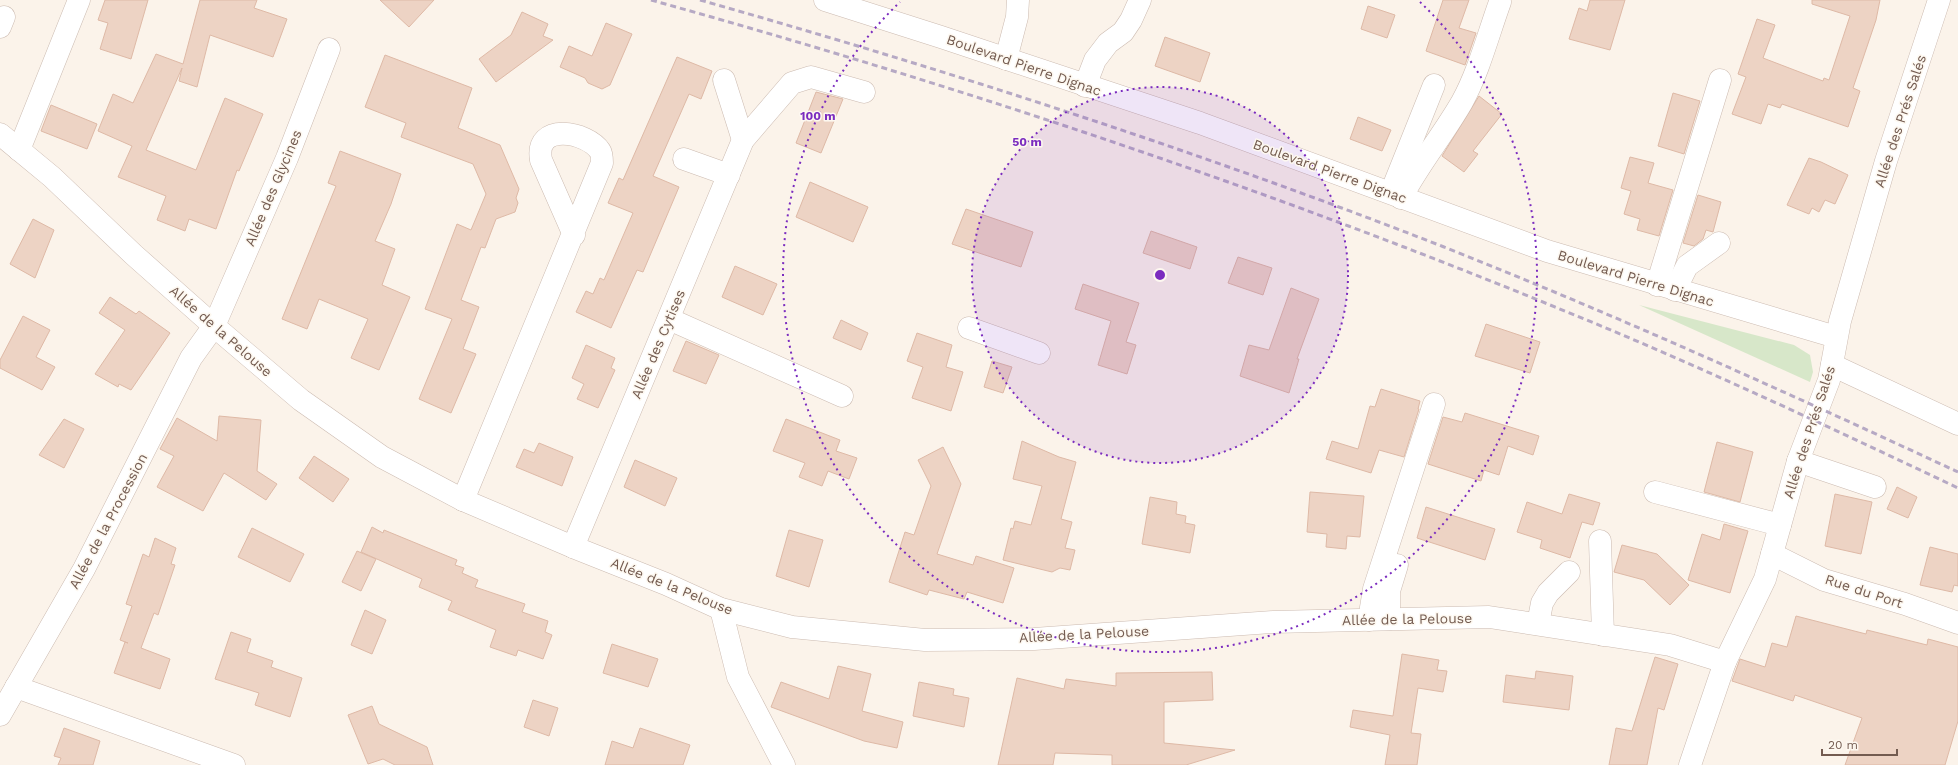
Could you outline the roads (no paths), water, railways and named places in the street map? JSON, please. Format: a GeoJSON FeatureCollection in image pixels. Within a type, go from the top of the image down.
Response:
{"type":"FeatureCollection","features":[{"type":"Feature","properties":{"kind":"street"},"geometry":{"type":"LineString","coordinates":[[9,142],[66,0]]}},
{"type":"Feature","properties":{"kind":"street"},"geometry":{"type":"LineString","coordinates":[[9,142],[79,0]]}},
{"type":"Feature","properties":{"kind":"street","name":"Boulevard Pierre Dignac"},"geometry":{"type":"LineString","coordinates":[[825,0],[1200,123],[1546,251],[1836,337]]}},
{"type":"Feature","properties":{"kind":"street"},"geometry":{"type":"LineString","coordinates":[[1006,59],[1017,17],[1018,0]]}},
{"type":"Feature","properties":{"kind":"street"},"geometry":{"type":"LineString","coordinates":[[1085,86],[1095,60],[1108,44],[1123,32],[1131,20],[1140,0]]}},
{"type":"Feature","properties":{"kind":"street","name":"Allée des Prés Salés"},"geometry":{"type":"LineString","coordinates":[[1690,765],[1725,662],[1765,580],[1798,461],[1829,380],[1836,337],[1886,162],[1939,0]]}},
{"type":"Feature","properties":{"kind":"street"},"geometry":{"type":"LineString","coordinates":[[1396,196],[1413,175],[1461,102],[1470,84],[1500,2]]}},
{"type":"Feature","properties":{"kind":"street","name":"Allée des Glycines"},"geometry":{"type":"LineString","coordinates":[[214,326],[287,158],[329,49]]}},
{"type":"Feature","properties":{"kind":"street","name":"Allée des Cytises"},"geometry":{"type":"LineString","coordinates":[[573,547],[743,140],[792,83],[811,77],[864,92]]}},
{"type":"Feature","properties":{"kind":"street"},"geometry":{"type":"LineString","coordinates":[[724,80],[743,140]]}},
{"type":"Feature","properties":{"kind":"street"},"geometry":{"type":"LineString","coordinates":[[1666,287],[1720,80]]}},
{"type":"Feature","properties":{"kind":"street"},"geometry":{"type":"LineString","coordinates":[[1396,196],[1434,85]]}},
{"type":"Feature","properties":{"kind":"street","name":"Allée de la Pelouse"},"geometry":{"type":"LineString","coordinates":[[9,142],[52,177],[134,255],[301,400],[382,457],[463,500],[573,547],[666,584],[721,609],[792,627],[925,640],[1034,639],[1274,622],[1489,617],[1670,645],[1725,662]]}},
{"type":"Feature","properties":{"kind":"street"},"geometry":{"type":"LineString","coordinates":[[684,159],[729,175]]}},
{"type":"Feature","properties":{"kind":"street"},"geometry":{"type":"LineString","coordinates":[[463,500],[574,235]]}},
{"type":"Feature","properties":{"kind":"street"},"geometry":{"type":"LineString","coordinates":[[1666,287],[1687,266],[1719,243]]}},
{"type":"Feature","properties":{"kind":"street"},"geometry":{"type":"LineString","coordinates":[[668,319],[842,396]]}},
{"type":"Feature","properties":{"kind":"street","name":"Allée de la Procession"},"geometry":{"type":"LineString","coordinates":[[0,715],[84,569],[191,358],[214,326]]}},
{"type":"Feature","properties":{"kind":"street"},"geometry":{"type":"LineString","coordinates":[[969,328],[1038,353]]}},
{"type":"Feature","properties":{"kind":"street"},"geometry":{"type":"LineString","coordinates":[[1832,365],[1958,424]]}},
{"type":"Feature","properties":{"kind":"street"},"geometry":{"type":"LineString","coordinates":[[1379,619],[1374,589],[1434,404]]}},
{"type":"Feature","properties":{"kind":"street"},"geometry":{"type":"LineString","coordinates":[[1798,461],[1875,487]]}},
{"type":"Feature","properties":{"kind":"street"},"geometry":{"type":"LineString","coordinates":[[1379,619],[1389,592],[1422,485]]}},
{"type":"Feature","properties":{"kind":"street"},"geometry":{"type":"LineString","coordinates":[[1655,492],[1780,525]]}},
{"type":"Feature","properties":{"kind":"street"},"geometry":{"type":"LineString","coordinates":[[1600,541],[1603,634]]}},
{"type":"Feature","properties":{"kind":"street","name":"Rue du Port"},"geometry":{"type":"LineString","coordinates":[[1772,554],[1824,580],[1905,604],[1958,623]]}},
{"type":"Feature","properties":{"kind":"street"},"geometry":{"type":"LineString","coordinates":[[1538,624],[1542,603],[1548,593],[1569,572]]}},
{"type":"Feature","properties":{"kind":"street"},"geometry":{"type":"LineString","coordinates":[[721,609],[738,677],[784,765]]}},
{"type":"Feature","properties":{"kind":"street"},"geometry":{"type":"LineString","coordinates":[[16,687],[234,765]]}},
{"type":"Feature","properties":{"kind":"railway"},"geometry":{"type":"LineString","coordinates":[[651,0],[880,67],[994,103],[1220,179],[1332,220],[1606,328],[1707,372],[1958,488]]}},
{"type":"Feature","properties":{"kind":"railway"},"geometry":{"type":"LineString","coordinates":[[700,0],[888,55],[1075,114],[1261,178],[1353,212],[1574,300],[1767,384],[1958,472]]}}]}
